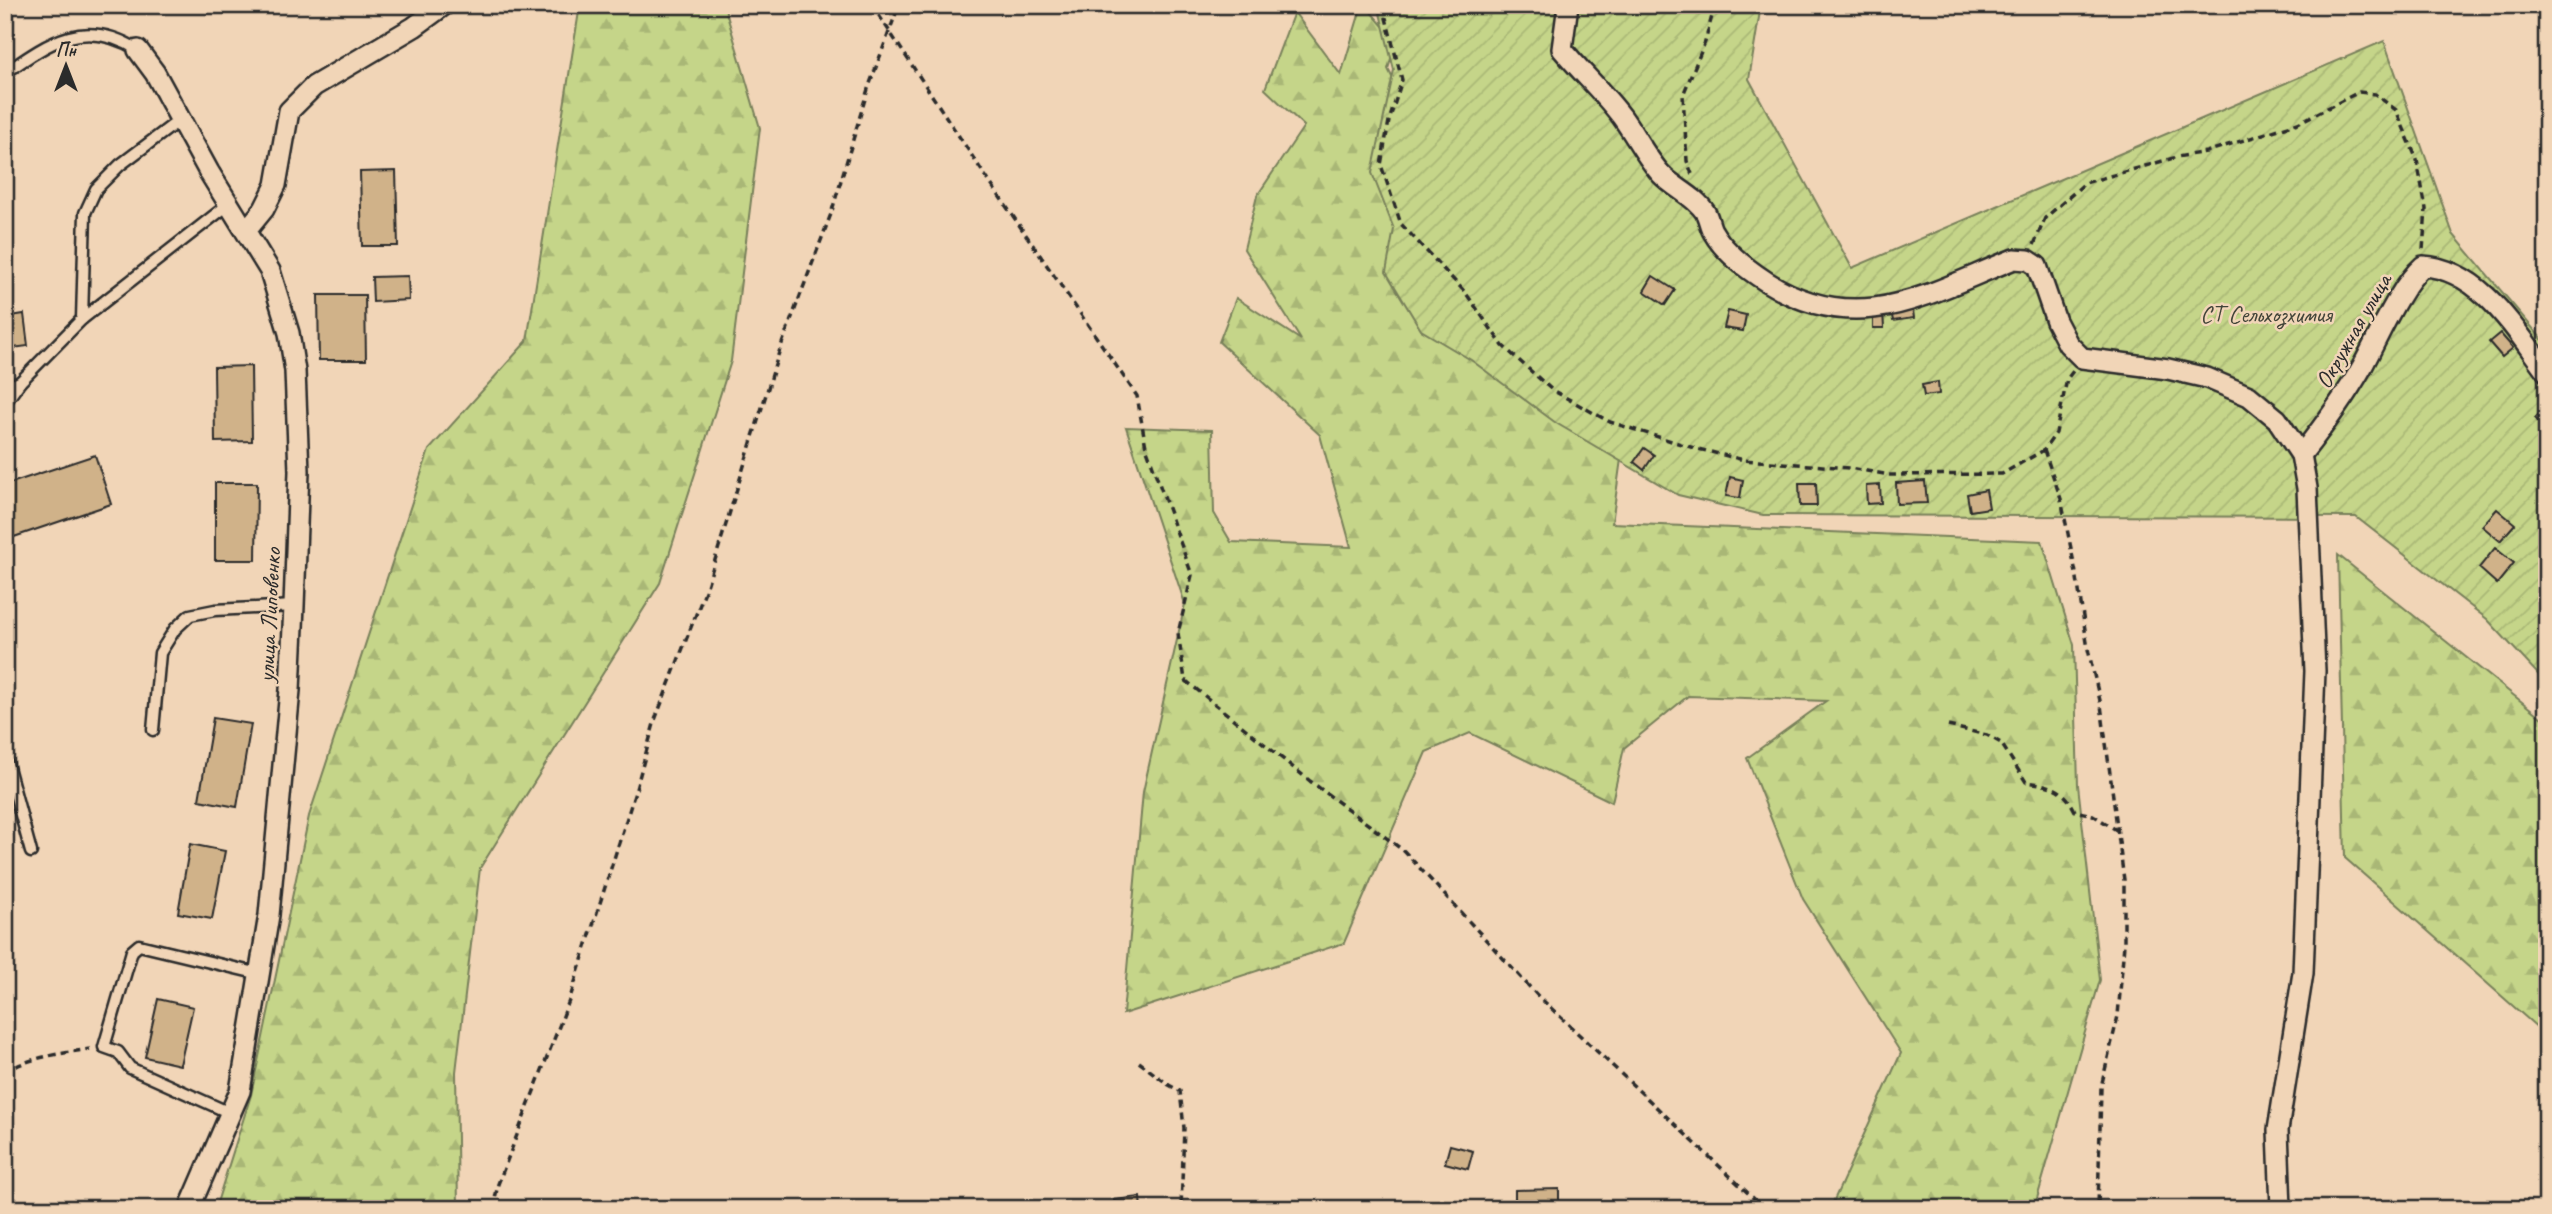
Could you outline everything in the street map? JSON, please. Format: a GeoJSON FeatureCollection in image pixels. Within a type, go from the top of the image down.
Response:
{"type":"FeatureCollection","features":[{"type":"Feature","properties":{"kind":"street"},"geometry":{"type":"LineString","coordinates":[[246,231],[264,209],[276,185],[289,111],[314,86],[414,27],[444,5]]}},
{"type":"Feature","properties":{"kind":"street"},"geometry":{"type":"LineString","coordinates":[[1568,5],[1562,49],[1621,116],[1662,175],[1706,212],[1713,232],[1732,256],[1773,286],[1797,298],[1821,305],[1852,311],[1883,308],[1917,299],[2014,259],[2028,260],[2037,266],[2056,321],[2068,344],[2082,358],[2168,369],[2207,378],[2249,396],[2277,419],[2301,455],[2307,488],[2315,671],[2303,973],[2278,1130],[2281,1209]]}},
{"type":"Feature","properties":{"kind":"street","name":"улица Липовенко"},"geometry":{"type":"LineString","coordinates":[[138,50],[155,73],[274,281],[289,333],[295,371],[299,471],[294,606],[290,690],[271,901],[240,1091],[189,1209]]}},
{"type":"Feature","properties":{"kind":"street","name":"Окружная улица"},"geometry":{"type":"LineString","coordinates":[[2301,455],[2335,412],[2409,283],[2423,266],[2438,267],[2459,276],[2482,293],[2504,315],[2547,372]]}},
{"type":"Feature","properties":{"kind":"lane"},"geometry":{"type":"LineString","coordinates":[[5,72],[60,40],[81,33],[102,34],[120,39],[138,50]]}},
{"type":"Feature","properties":{"kind":"lane"},"geometry":{"type":"LineString","coordinates":[[82,319],[85,213],[96,189],[120,165],[181,119]]}},
{"type":"Feature","properties":{"kind":"lane"},"geometry":{"type":"LineString","coordinates":[[5,403],[20,382],[82,319],[229,204]]}},
{"type":"Feature","properties":{"kind":"lane"},"geometry":{"type":"LineString","coordinates":[[5,388],[20,382]]}},
{"type":"Feature","properties":{"kind":"lane"},"geometry":{"type":"LineString","coordinates":[[153,730],[160,653],[175,629],[190,615],[215,610],[294,606]]}},
{"type":"Feature","properties":{"kind":"lane"},"geometry":{"type":"LineString","coordinates":[[5,756],[31,852]]}},
{"type":"Feature","properties":{"kind":"lane"},"geometry":{"type":"LineString","coordinates":[[230,1113],[130,1068],[118,1052],[104,1047],[132,951],[139,945],[260,974]]}},
{"type":"Feature","properties":{"kind":"path"},"geometry":{"type":"LineString","coordinates":[[872,5],[1137,397],[1146,447],[1192,575],[1178,633],[1185,680],[1310,781],[1404,850],[1537,995],[1765,1209]]}},
{"type":"Feature","properties":{"kind":"path"},"geometry":{"type":"LineString","coordinates":[[493,1209],[498,1184],[570,998],[655,720],[707,586],[780,349],[831,214],[850,144],[899,5]]}},
{"type":"Feature","properties":{"kind":"path"},"geometry":{"type":"LineString","coordinates":[[1388,5],[1386,18],[1402,80],[1389,121],[1381,165],[1401,224],[1465,292],[1503,346],[1552,390],[1610,422],[1744,460],[1849,468],[1890,475],[2002,474],[2044,450],[2056,433],[2067,380],[2082,358]]}},
{"type":"Feature","properties":{"kind":"path"},"geometry":{"type":"LineString","coordinates":[[1692,174],[1687,161],[1683,95],[1715,5]]}},
{"type":"Feature","properties":{"kind":"path"},"geometry":{"type":"LineString","coordinates":[[2028,260],[2045,218],[2085,183],[2177,157],[2206,152],[2298,123],[2359,92],[2375,94],[2396,110],[2417,160],[2426,209],[2423,266]]}},
{"type":"Feature","properties":{"kind":"path"},"geometry":{"type":"LineString","coordinates":[[2044,450],[2061,499],[2101,705],[2124,880],[2124,944],[2118,1016],[2101,1087],[2098,1209]]}},
{"type":"Feature","properties":{"kind":"path"},"geometry":{"type":"LineString","coordinates":[[1948,726],[1987,734],[2001,743],[2026,782],[2045,784],[2068,796],[2075,811],[2093,815],[2118,831]]}},
{"type":"Feature","properties":{"kind":"path"},"geometry":{"type":"LineString","coordinates":[[5,1072],[22,1062],[44,1055],[104,1047]]}},
{"type":"Feature","properties":{"kind":"path"},"geometry":{"type":"LineString","coordinates":[[1139,1062],[1169,1086],[1180,1091],[1184,1128],[1181,1209]]}},
{"type":"Feature","properties":{"kind":"green space"},"geometry":{"type":"Polygon","coordinates":[[[580,5],[724,5],[760,128],[731,361],[660,583],[480,868],[456,1072],[458,1209],[215,1209],[251,1095],[309,816],[429,450],[527,341],[580,5]]]}},
{"type":"Feature","properties":{"kind":"green space"},"geometry":{"type":"Polygon","coordinates":[[[1362,5],[1365,5],[1396,41],[1388,69],[1463,220],[1623,445],[1612,523],[2042,541],[2074,645],[2078,785],[2100,980],[2034,1209],[1830,1209],[1901,1053],[1803,899],[1747,758],[1826,701],[1688,696],[1624,748],[1612,802],[1470,733],[1426,752],[1344,943],[1123,1014],[1143,792],[1185,604],[1126,427],[1212,430],[1214,513],[1231,542],[1351,547],[1320,435],[1219,342],[1236,298],[1301,340],[1244,249],[1257,196],[1304,126],[1265,89],[1294,12],[1341,75],[1362,5]]]}},
{"type":"Feature","properties":{"kind":"green space","name":"СТ Сельхозхимия"},"geometry":{"type":"Polygon","coordinates":[[[1378,5],[1761,5],[1749,79],[1852,268],[2384,41],[2453,234],[2547,345],[2547,684],[2487,619],[2356,517],[1763,515],[1678,495],[1556,423],[1471,360],[1421,330],[1386,272],[1394,229],[1372,173],[1394,70],[1378,5]]]}},
{"type":"Feature","properties":{"kind":"green space"},"geometry":{"type":"Polygon","coordinates":[[[2338,555],[2547,722],[2547,1036],[2345,858],[2338,555]]]}},
{"type":"Feature","properties":{"kind":"building"},"geometry":{"type":"Polygon","coordinates":[[[396,171],[398,246],[362,246],[360,172],[396,171]]]}},
{"type":"Feature","properties":{"kind":"building"},"geometry":{"type":"Polygon","coordinates":[[[408,276],[409,300],[373,302],[372,277],[408,276]]]}},
{"type":"Feature","properties":{"kind":"building"},"geometry":{"type":"Polygon","coordinates":[[[1653,276],[1675,290],[1665,305],[1644,291],[1653,276]]]}},
{"type":"Feature","properties":{"kind":"building"},"geometry":{"type":"Polygon","coordinates":[[[318,295],[365,295],[366,360],[319,360],[318,295]]]}},
{"type":"Feature","properties":{"kind":"building"},"geometry":{"type":"Polygon","coordinates":[[[1912,303],[1914,318],[1893,321],[1890,306],[1912,303]]]}},
{"type":"Feature","properties":{"kind":"building"},"geometry":{"type":"Polygon","coordinates":[[[1728,311],[1746,315],[1743,331],[1724,328],[1728,311]]]}},
{"type":"Feature","properties":{"kind":"building"},"geometry":{"type":"Polygon","coordinates":[[[1873,312],[1883,312],[1884,328],[1873,328],[1873,312]]]}},
{"type":"Feature","properties":{"kind":"building"},"geometry":{"type":"Polygon","coordinates":[[[24,314],[28,346],[5,349],[5,317],[24,314]]]}},
{"type":"Feature","properties":{"kind":"building"},"geometry":{"type":"Polygon","coordinates":[[[2500,333],[2513,348],[2502,357],[2489,342],[2500,333]]]}},
{"type":"Feature","properties":{"kind":"building"},"geometry":{"type":"Polygon","coordinates":[[[251,366],[252,441],[215,442],[214,367],[251,366]]]}},
{"type":"Feature","properties":{"kind":"building"},"geometry":{"type":"Polygon","coordinates":[[[1938,382],[1939,394],[1924,396],[1922,385],[1938,382]]]}},
{"type":"Feature","properties":{"kind":"building"},"geometry":{"type":"Polygon","coordinates":[[[2547,406],[2547,426],[2545,428],[2535,418],[2547,406]]]}},
{"type":"Feature","properties":{"kind":"building"},"geometry":{"type":"Polygon","coordinates":[[[1644,448],[1654,455],[1644,470],[1634,462],[1644,448]]]}},
{"type":"Feature","properties":{"kind":"building"},"geometry":{"type":"Polygon","coordinates":[[[95,455],[111,504],[5,540],[5,485],[95,455]]]}},
{"type":"Feature","properties":{"kind":"building"},"geometry":{"type":"Polygon","coordinates":[[[1730,477],[1743,480],[1740,498],[1726,496],[1730,477]]]}},
{"type":"Feature","properties":{"kind":"building"},"geometry":{"type":"Polygon","coordinates":[[[1925,481],[1927,503],[1897,504],[1896,483],[1925,481]]]}},
{"type":"Feature","properties":{"kind":"building"},"geometry":{"type":"Polygon","coordinates":[[[215,483],[257,483],[256,560],[215,560],[215,483]]]}},
{"type":"Feature","properties":{"kind":"building"},"geometry":{"type":"Polygon","coordinates":[[[1799,483],[1816,483],[1817,506],[1800,506],[1799,483]]]}},
{"type":"Feature","properties":{"kind":"building"},"geometry":{"type":"Polygon","coordinates":[[[1880,485],[1881,503],[1867,504],[1866,486],[1880,485]]]}},
{"type":"Feature","properties":{"kind":"building"},"geometry":{"type":"Polygon","coordinates":[[[1986,490],[1989,508],[1970,511],[1967,494],[1986,490]]]}},
{"type":"Feature","properties":{"kind":"building"},"geometry":{"type":"Polygon","coordinates":[[[2497,509],[2515,524],[2500,541],[2482,526],[2497,509]]]}},
{"type":"Feature","properties":{"kind":"building"},"geometry":{"type":"Polygon","coordinates":[[[2495,548],[2514,563],[2497,584],[2479,568],[2495,548]]]}},
{"type":"Feature","properties":{"kind":"building"},"geometry":{"type":"Polygon","coordinates":[[[213,718],[251,724],[237,807],[199,800],[213,718]]]}},
{"type":"Feature","properties":{"kind":"building"},"geometry":{"type":"Polygon","coordinates":[[[190,844],[225,851],[212,919],[178,913],[190,844]]]}},
{"type":"Feature","properties":{"kind":"building"},"geometry":{"type":"Polygon","coordinates":[[[158,999],[193,1007],[180,1065],[145,1057],[158,999]]]}},
{"type":"Feature","properties":{"kind":"building"},"geometry":{"type":"Polygon","coordinates":[[[1450,1145],[1473,1151],[1468,1169],[1445,1163],[1450,1145]]]}},
{"type":"Feature","properties":{"kind":"building"},"geometry":{"type":"Polygon","coordinates":[[[1559,1189],[1559,1209],[1515,1209],[1515,1190],[1559,1189]]]}},
{"type":"Feature","properties":{"kind":"building"},"geometry":{"type":"Polygon","coordinates":[[[1140,1197],[1141,1209],[1115,1209],[1114,1200],[1140,1197]]]}}]}
